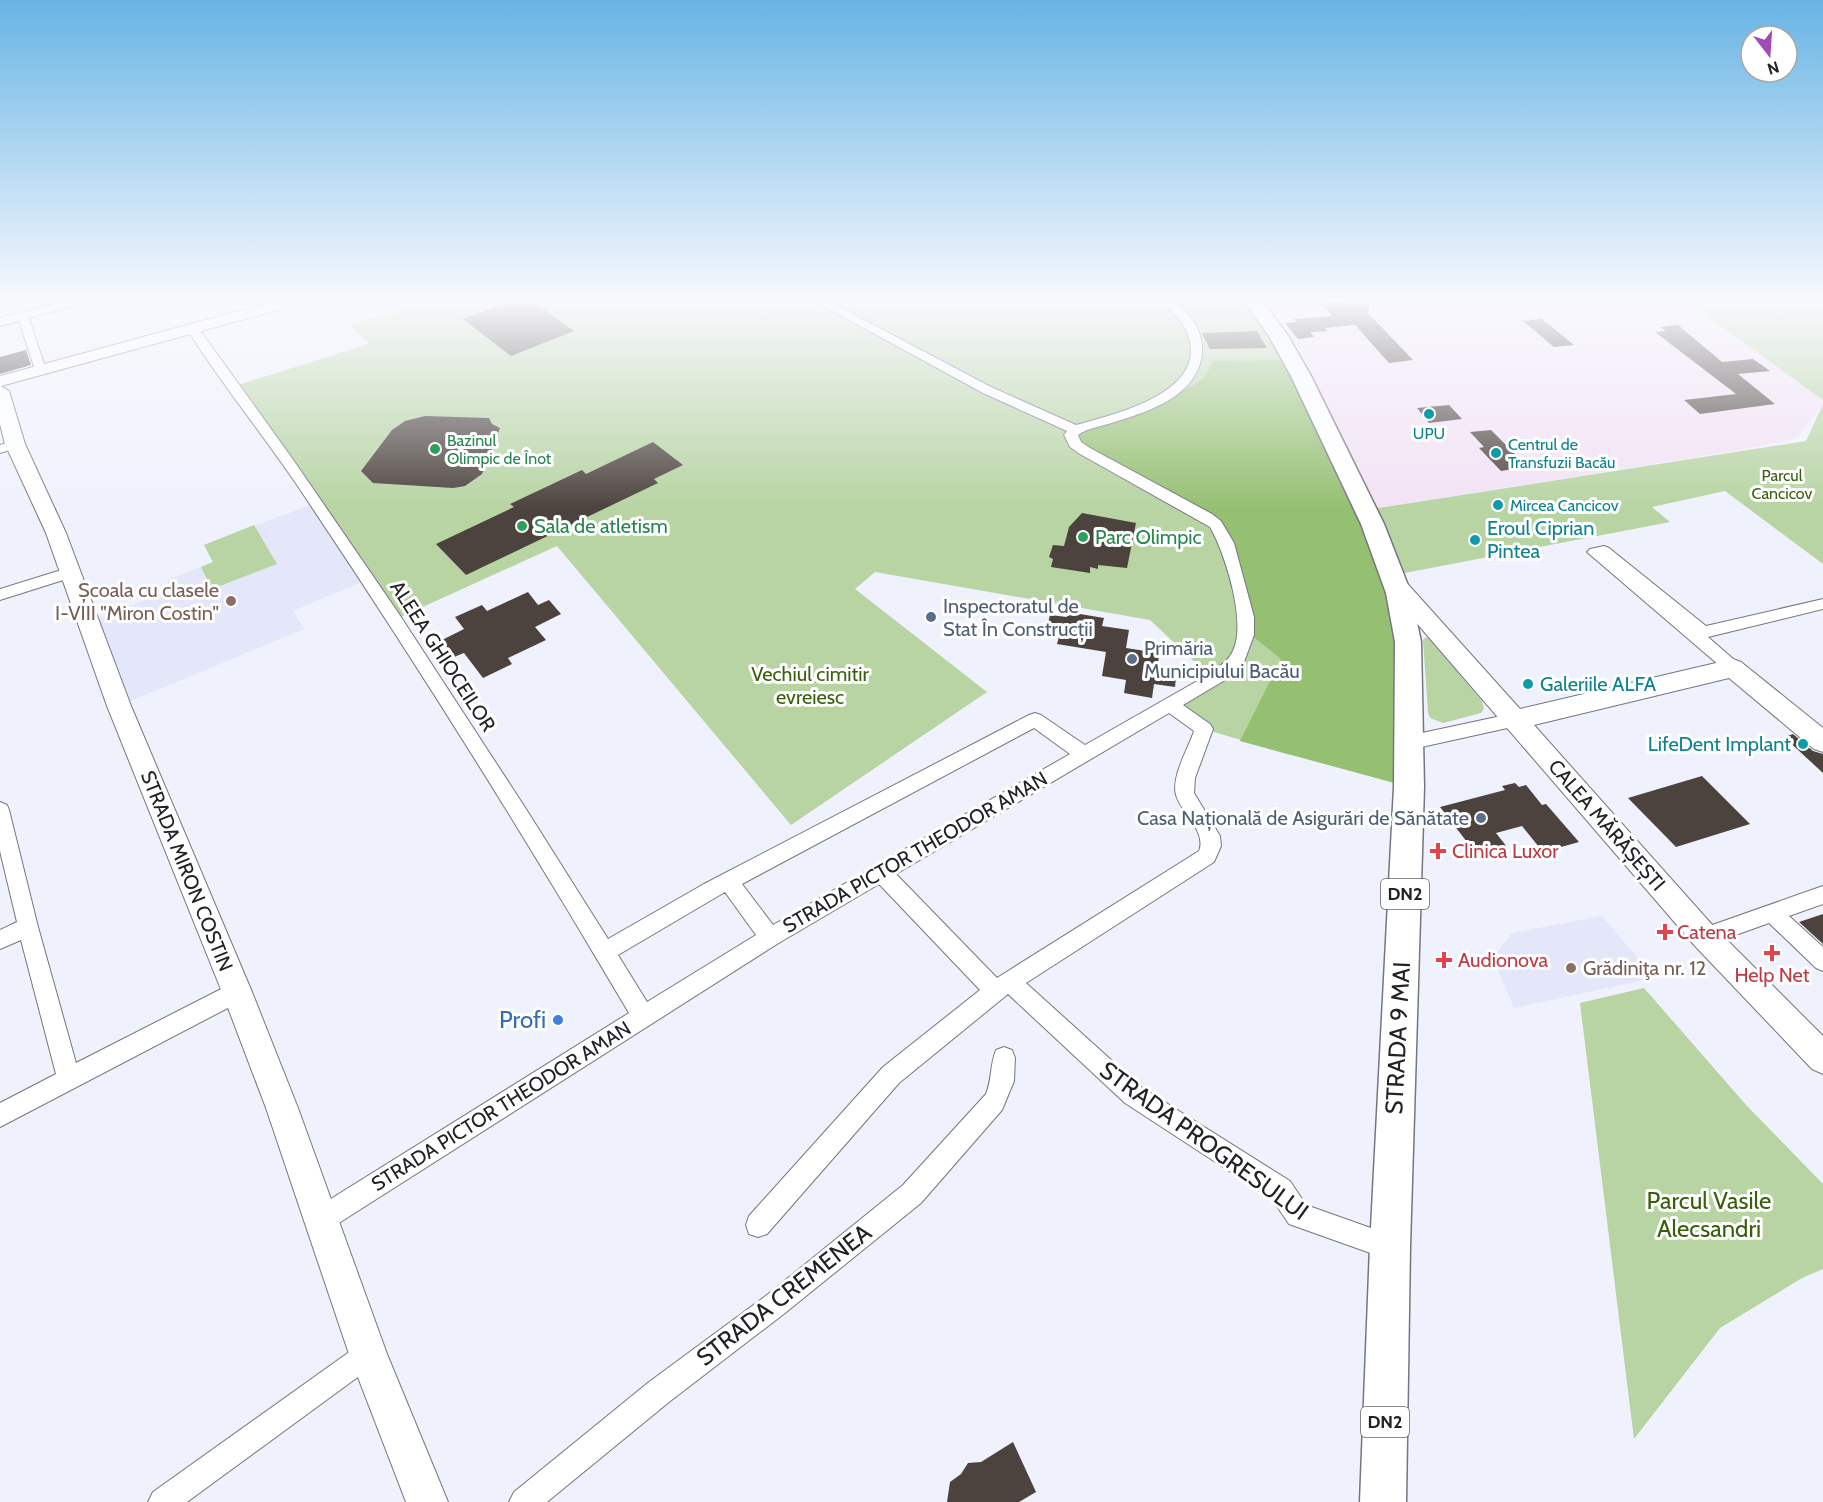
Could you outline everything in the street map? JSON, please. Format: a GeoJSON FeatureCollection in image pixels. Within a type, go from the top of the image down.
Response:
{"type":"FeatureCollection","features":[{"type":"Feature","properties":{"kind":"main road","name":"CALEA MĂRĂȘEȘTI"},"geometry":{"type":"LineString","coordinates":[[1297,369],[1370,519],[1396,581]]}},
{"type":"Feature","properties":{"kind":"main road","name":"STRADA 9 MAI"},"geometry":{"type":"LineString","coordinates":[[1383,1502],[1390,1247],[1408,797],[1408,642],[1396,581]]}},
{"type":"Feature","properties":{"kind":"street"},"geometry":{"type":"LineString","coordinates":[[0,381],[43,369]]}},
{"type":"Feature","properties":{"kind":"street","name":"ALEEA GHIOCEILOR"},"geometry":{"type":"LineString","coordinates":[[219,369],[279,448],[389,613],[605,952],[643,1016]]}},
{"type":"Feature","properties":{"kind":"street"},"geometry":{"type":"LineString","coordinates":[[949,369],[987,390],[1075,430],[1129,413],[1156,401],[1188,378],[1191,369]]}},
{"type":"Feature","properties":{"kind":"street","name":"STRADA MIRON COSTIN"},"geometry":{"type":"LineString","coordinates":[[0,391],[7,446],[57,533],[119,705],[237,992],[322,1219],[368,1354],[427,1502]]}},
{"type":"Feature","properties":{"kind":"street","name":"STRADA PICTOR THEODOR AMAN"},"geometry":{"type":"LineString","coordinates":[[322,1219],[770,937],[1219,676],[1238,658],[1243,647],[1246,617],[1227,543],[1216,524],[1085,451],[1075,444],[1071,435],[1075,430]]}},
{"type":"Feature","properties":{"kind":"street"},"geometry":{"type":"LineString","coordinates":[[1699,634],[1595,552],[1603,551],[1699,634],[1733,668],[1823,742]]}},
{"type":"Feature","properties":{"kind":"street"},"geometry":{"type":"LineString","coordinates":[[0,595],[71,572]]}},
{"type":"Feature","properties":{"kind":"street","name":"CALEA MĂRĂȘEȘTI"},"geometry":{"type":"LineString","coordinates":[[1396,581],[1705,937],[1823,1058]]}},
{"type":"Feature","properties":{"kind":"street"},"geometry":{"type":"LineString","coordinates":[[1699,634],[1823,604]]}},
{"type":"Feature","properties":{"kind":"street"},"geometry":{"type":"LineString","coordinates":[[1408,743],[1733,668]]}},
{"type":"Feature","properties":{"kind":"street"},"geometry":{"type":"LineString","coordinates":[[758,1225],[891,1075],[1002,987],[1207,856],[1211,846],[1210,836],[1185,794],[1186,778],[1204,729],[1170,705]]}},
{"type":"Feature","properties":{"kind":"street"},"geometry":{"type":"LineString","coordinates":[[605,952],[728,881],[1035,720],[1084,754]]}},
{"type":"Feature","properties":{"kind":"street"},"geometry":{"type":"LineString","coordinates":[[0,810],[28,927],[69,1078]]}},
{"type":"Feature","properties":{"kind":"street","name":"STRADA PROGRESULUI"},"geometry":{"type":"LineString","coordinates":[[880,871],[1002,987],[1133,1095],[1281,1190],[1298,1215],[1390,1247]]}},
{"type":"Feature","properties":{"kind":"street"},"geometry":{"type":"LineString","coordinates":[[728,881],[770,937]]}},
{"type":"Feature","properties":{"kind":"street"},"geometry":{"type":"LineString","coordinates":[[1705,937],[1823,895]]}},
{"type":"Feature","properties":{"kind":"street"},"geometry":{"type":"LineString","coordinates":[[1772,913],[1823,961]]}},
{"type":"Feature","properties":{"kind":"street"},"geometry":{"type":"LineString","coordinates":[[0,940],[28,927]]}},
{"type":"Feature","properties":{"kind":"street"},"geometry":{"type":"LineString","coordinates":[[0,1115],[237,992]]}},
{"type":"Feature","properties":{"kind":"street","name":"STRADA CREMENEA"},"geometry":{"type":"LineString","coordinates":[[524,1502],[659,1392],[776,1304],[912,1194],[994,1102],[1003,1081],[1004,1058]]}},
{"type":"Feature","properties":{"kind":"street"},"geometry":{"type":"LineString","coordinates":[[163,1502],[368,1354]]}},
{"type":"Feature","properties":{"kind":"shaded area"},"geometry":{"type":"Polygon","coordinates":[[[1294,369],[1780,369],[1823,400],[1797,438],[1746,449],[1366,510],[1294,369]]]}},
{"type":"Feature","properties":{"kind":"shaded area","name":"Școala cu clasele I-VIII \"Miron Costin\""},"geometry":{"type":"Polygon","coordinates":[[[316,503],[367,580],[293,611],[304,629],[119,706],[89,622],[171,590],[167,580],[213,562],[204,545],[316,503]]]}},
{"type":"Feature","properties":{"kind":"shaded area","name":"Grădiniţa nr. 12"},"geometry":{"type":"Polygon","coordinates":[[[1602,916],[1655,978],[1514,1008],[1493,958],[1512,933],[1602,916]]]}},
{"type":"Feature","properties":{"kind":"green space","name":"Parc Olimpic"},"geometry":{"type":"Polygon","coordinates":[[[289,369],[1294,369],[1366,510],[1806,441],[1823,404],[1823,564],[1725,491],[1652,507],[1670,522],[1394,575],[1291,755],[1204,729],[1170,705],[1213,679],[1150,620],[875,572],[855,589],[987,692],[791,825],[557,546],[394,620],[238,385],[289,369]]]}},
{"type":"Feature","properties":{"kind":"green space"},"geometry":{"type":"Polygon","coordinates":[[[1209,369],[1297,369],[1394,576],[1409,787],[1240,741],[1281,659],[1251,635],[1223,528],[1077,443],[1075,430],[1163,400],[1194,385],[1209,369]]]}},
{"type":"Feature","properties":{"kind":"green space"},"geometry":{"type":"Polygon","coordinates":[[[1780,369],[1823,369],[1823,400],[1780,369]]]}},
{"type":"Feature","properties":{"kind":"green space"},"geometry":{"type":"Polygon","coordinates":[[[254,525],[277,564],[212,589],[201,567],[213,562],[204,545],[254,525]]]}},
{"type":"Feature","properties":{"kind":"green space"},"geometry":{"type":"Polygon","coordinates":[[[1426,637],[1482,701],[1484,708],[1481,713],[1443,723],[1430,718],[1423,640],[1426,637]]]}},
{"type":"Feature","properties":{"kind":"green space","name":"Parcul Vasile Alecsandri"},"geometry":{"type":"Polygon","coordinates":[[[1644,988],[1747,1106],[1823,1184],[1823,1269],[1802,1278],[1720,1328],[1634,1439],[1580,1003],[1644,988]]]}},
{"type":"Feature","properties":{"kind":"building"},"geometry":{"type":"Polygon","coordinates":[[[0,369],[17,369],[0,374],[0,369]]]}},
{"type":"Feature","properties":{"kind":"building"},"geometry":{"type":"Polygon","coordinates":[[[1703,369],[1767,369],[1770,371],[1738,374],[1775,404],[1700,414],[1684,400],[1736,394],[1703,369]]]}},
{"type":"Feature","properties":{"kind":"building","name":"UPU"},"geometry":{"type":"Polygon","coordinates":[[[1449,405],[1462,419],[1429,423],[1417,408],[1449,405]]]}},
{"type":"Feature","properties":{"kind":"building","name":"Bazinul Olimpic de Înot"},"geometry":{"type":"Polygon","coordinates":[[[425,416],[489,418],[492,424],[500,428],[482,474],[465,486],[453,488],[373,483],[361,471],[392,430],[405,421],[425,416]]]}},
{"type":"Feature","properties":{"kind":"building","name":"Centrul de Transfuzii Bacău"},"geometry":{"type":"Polygon","coordinates":[[[1491,430],[1518,457],[1514,457],[1524,467],[1501,471],[1479,448],[1484,447],[1470,432],[1491,430]]]}},
{"type":"Feature","properties":{"kind":"building","name":"Sala de atletism"},"geometry":{"type":"Polygon","coordinates":[[[653,442],[683,465],[654,479],[658,483],[466,575],[436,544],[514,507],[510,504],[582,470],[586,474],[653,442]]]}},
{"type":"Feature","properties":{"kind":"building"},"geometry":{"type":"Polygon","coordinates":[[[1082,513],[1136,523],[1127,568],[1098,565],[1098,569],[1090,567],[1090,573],[1051,567],[1053,559],[1049,557],[1053,545],[1064,546],[1069,527],[1082,513]]]}},
{"type":"Feature","properties":{"kind":"building"},"geometry":{"type":"Polygon","coordinates":[[[528,592],[538,605],[549,600],[561,614],[535,627],[546,640],[508,658],[512,664],[483,678],[464,653],[454,657],[442,640],[464,629],[455,617],[482,605],[487,611],[528,592]]]}},
{"type":"Feature","properties":{"kind":"building","name":"Primăria Municipiului Bacău"},"geometry":{"type":"Polygon","coordinates":[[[1068,612],[1104,618],[1102,626],[1129,630],[1126,648],[1159,653],[1158,665],[1177,668],[1175,687],[1154,684],[1152,698],[1124,693],[1126,680],[1102,676],[1106,652],[1057,644],[1060,633],[1046,631],[1050,615],[1067,617],[1068,612]]]}},
{"type":"Feature","properties":{"kind":"building","name":"LifeDent Implant"},"geometry":{"type":"Polygon","coordinates":[[[1793,734],[1813,751],[1823,754],[1823,773],[1784,737],[1793,734]]]}},
{"type":"Feature","properties":{"kind":"building"},"geometry":{"type":"Polygon","coordinates":[[[1702,776],[1750,824],[1676,847],[1628,798],[1702,776]]]}},
{"type":"Feature","properties":{"kind":"building","name":"Casa Națională de Asigurări de Sănătate"},"geometry":{"type":"Polygon","coordinates":[[[1515,783],[1519,787],[1526,785],[1542,805],[1546,804],[1579,842],[1543,852],[1522,826],[1496,833],[1507,847],[1477,855],[1440,807],[1505,790],[1502,786],[1515,783]]]}},
{"type":"Feature","properties":{"kind":"building"},"geometry":{"type":"Polygon","coordinates":[[[1823,914],[1823,944],[1799,922],[1823,914]]]}},
{"type":"Feature","properties":{"kind":"building"},"geometry":{"type":"Polygon","coordinates":[[[1013,1442],[1036,1492],[1019,1502],[947,1502],[950,1482],[961,1474],[968,1463],[981,1462],[1013,1442]]]}},
{"type":"Feature","properties":{"kind":"place","name":"UPU"},"geometry":{"type":"Point","coordinates":[1429,414]}},
{"type":"Feature","properties":{"kind":"place","name":"Bazinul Olimpic de Înot"},"geometry":{"type":"Point","coordinates":[435,449]}},
{"type":"Feature","properties":{"kind":"place","name":"Centrul de Transfuzii Bacău"},"geometry":{"type":"Point","coordinates":[1496,453]}},
{"type":"Feature","properties":{"kind":"place","name":"Mircea Cancicov"},"geometry":{"type":"Point","coordinates":[1498,505]}},
{"type":"Feature","properties":{"kind":"place","name":"Sala de atletism"},"geometry":{"type":"Point","coordinates":[522,526]}},
{"type":"Feature","properties":{"kind":"place","name":"Parc Olimpic"},"geometry":{"type":"Point","coordinates":[1083,537]}},
{"type":"Feature","properties":{"kind":"place","name":"Eroul Ciprian Pintea"},"geometry":{"type":"Point","coordinates":[1475,540]}},
{"type":"Feature","properties":{"kind":"place","name":"Școala cu clasele I-VIII \"Miron Costin\""},"geometry":{"type":"Point","coordinates":[231,601]}},
{"type":"Feature","properties":{"kind":"place","name":"Inspectoratul de Stat În Construcții"},"geometry":{"type":"Point","coordinates":[931,617]}},
{"type":"Feature","properties":{"kind":"place","name":"Primăria Municipiului Bacău"},"geometry":{"type":"Point","coordinates":[1132,659]}},
{"type":"Feature","properties":{"kind":"place","name":"Galeriile ALFA"},"geometry":{"type":"Point","coordinates":[1528,684]}},
{"type":"Feature","properties":{"kind":"place","name":"LifeDent Implant"},"geometry":{"type":"Point","coordinates":[1803,744]}},
{"type":"Feature","properties":{"kind":"place","name":"Casa Națională de Asigurări de Sănătate"},"geometry":{"type":"Point","coordinates":[1481,818]}},
{"type":"Feature","properties":{"kind":"place","name":"Clinica Luxor"},"geometry":{"type":"Point","coordinates":[1438,851]}},
{"type":"Feature","properties":{"kind":"place","name":"Catena"},"geometry":{"type":"Point","coordinates":[1665,932]}},
{"type":"Feature","properties":{"kind":"place","name":"Help Net"},"geometry":{"type":"Point","coordinates":[1772,953]}},
{"type":"Feature","properties":{"kind":"place","name":"Audionova"},"geometry":{"type":"Point","coordinates":[1444,960]}},
{"type":"Feature","properties":{"kind":"place","name":"Grădiniţa nr. 12"},"geometry":{"type":"Point","coordinates":[1571,968]}},
{"type":"Feature","properties":{"kind":"place","name":"Profi"},"geometry":{"type":"Point","coordinates":[558,1020]}},
{"type":"Feature","properties":{"kind":"park label","name":"Parcul Cancicov"},"geometry":{"type":"Point","coordinates":[1782,484]}},
{"type":"Feature","properties":{"kind":"park label","name":"Vechiul cimitir evreiesc"},"geometry":{"type":"Point","coordinates":[810,686]}}]}
